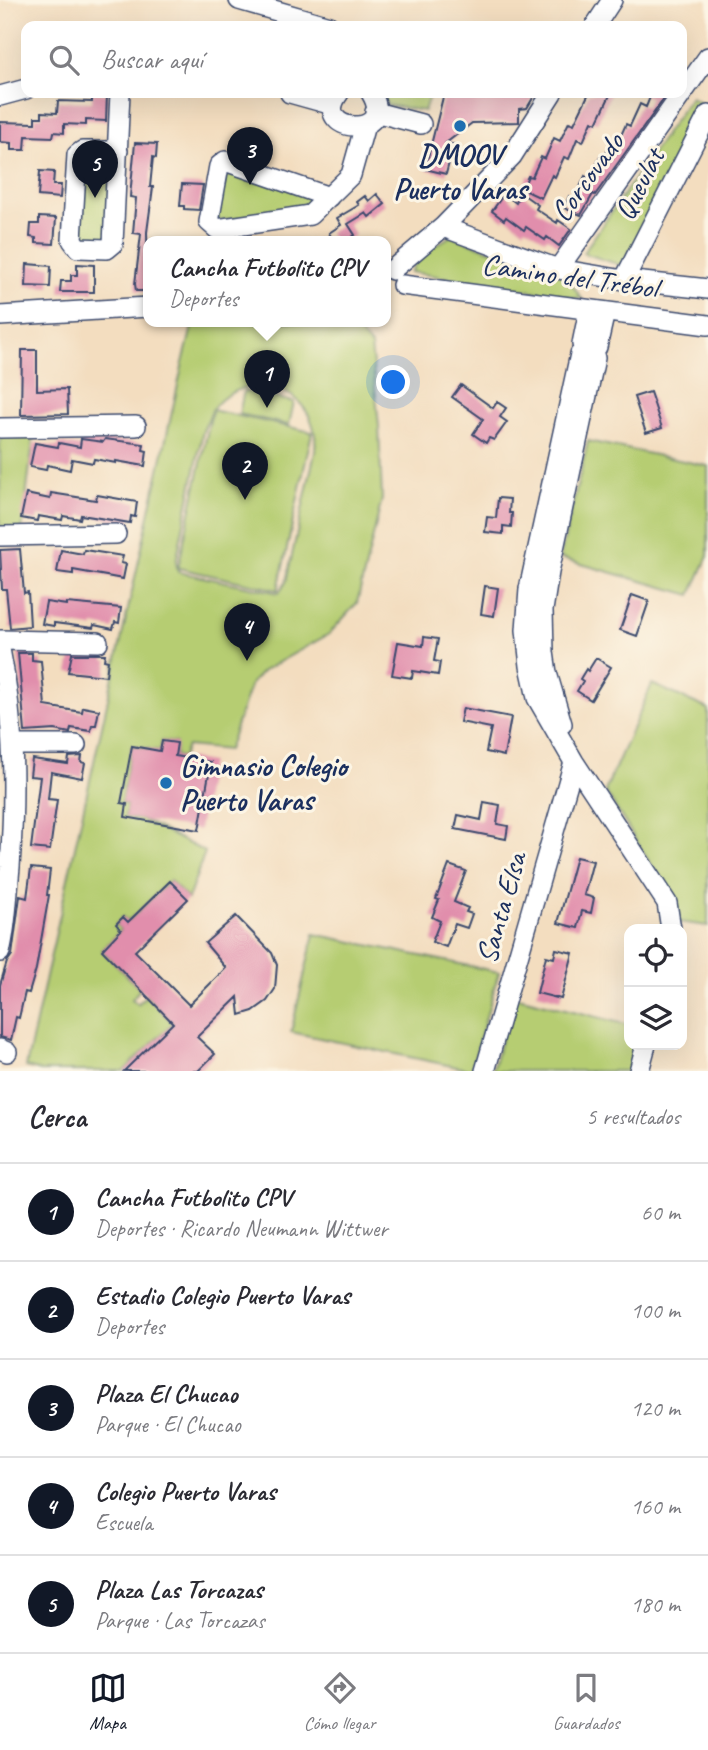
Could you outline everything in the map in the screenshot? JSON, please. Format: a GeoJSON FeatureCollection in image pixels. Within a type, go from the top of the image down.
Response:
{"type":"FeatureCollection","features":[{"type":"Feature","properties":{"kind":"street"},"geometry":{"type":"LineString","coordinates":[[239,0],[259,3],[313,21]]}},
{"type":"Feature","properties":{"kind":"street"},"geometry":{"type":"LineString","coordinates":[[598,21],[612,0]]}},
{"type":"Feature","properties":{"kind":"street","name":"Corcovado"},"geometry":{"type":"LineString","coordinates":[[687,83],[708,57]]}},
{"type":"Feature","properties":{"kind":"street"},"geometry":{"type":"LineString","coordinates":[[687,84],[708,94]]}},
{"type":"Feature","properties":{"kind":"street"},"geometry":{"type":"LineString","coordinates":[[0,96],[21,90]]}},
{"type":"Feature","properties":{"kind":"street"},"geometry":{"type":"LineString","coordinates":[[118,151],[82,151],[77,155],[72,240],[78,248],[107,249],[113,244],[118,151],[120,98]]}},
{"type":"Feature","properties":{"kind":"street"},"geometry":{"type":"LineString","coordinates":[[394,277],[415,251],[443,227],[512,156],[549,98]]}},
{"type":"Feature","properties":{"kind":"street","name":"Corcovado"},"geometry":{"type":"LineString","coordinates":[[558,269],[676,98]]}},
{"type":"Feature","properties":{"kind":"street"},"geometry":{"type":"LineString","coordinates":[[336,99],[338,120],[346,126],[354,128],[370,110]]}},
{"type":"Feature","properties":{"kind":"street"},"geometry":{"type":"LineString","coordinates":[[370,110],[421,124]]}},
{"type":"Feature","properties":{"kind":"street"},"geometry":{"type":"LineString","coordinates":[[329,197],[225,161],[219,166],[209,222],[217,229],[310,215],[329,197],[351,175],[370,110]]}},
{"type":"Feature","properties":{"kind":"street","name":"Queulat"},"geometry":{"type":"LineString","coordinates":[[624,279],[708,115]]}},
{"type":"Feature","properties":{"kind":"street"},"geometry":{"type":"LineString","coordinates":[[443,227],[558,269],[708,289]]}},
{"type":"Feature","properties":{"kind":"street","name":"Camino del Trébol"},"geometry":{"type":"LineString","coordinates":[[394,277],[424,287],[708,325]]}},
{"type":"Feature","properties":{"kind":"street"},"geometry":{"type":"LineString","coordinates":[[0,316],[143,307]]}},
{"type":"Feature","properties":{"kind":"street"},"geometry":{"type":"LineString","coordinates":[[597,311],[546,546],[544,652],[552,695],[573,762],[667,903],[670,924]]}},
{"type":"Feature","properties":{"kind":"street"},"geometry":{"type":"LineString","coordinates":[[0,428],[136,426]]}},
{"type":"Feature","properties":{"kind":"street"},"geometry":{"type":"LineString","coordinates":[[0,536],[116,534]]}},
{"type":"Feature","properties":{"kind":"street"},"geometry":{"type":"LineString","coordinates":[[0,640],[98,642]]}},
{"type":"Feature","properties":{"kind":"street"},"geometry":{"type":"LineString","coordinates":[[0,649],[14,745],[13,824],[5,926],[0,952]]}},
{"type":"Feature","properties":{"kind":"street"},"geometry":{"type":"LineString","coordinates":[[14,745],[76,745]]}},
{"type":"Feature","properties":{"kind":"street","name":"Santa Elsa"},"geometry":{"type":"LineString","coordinates":[[485,1071],[573,762]]}},
{"type":"Feature","properties":{"kind":"street"},"geometry":{"type":"LineString","coordinates":[[639,1071],[645,1050]]}},
{"type":"Feature","properties":{"kind":"green space"},"geometry":{"type":"Polygon","coordinates":[[[691,97],[706,106],[623,266],[583,253],[691,97]]]}},
{"type":"Feature","properties":{"kind":"green space"},"geometry":{"type":"Polygon","coordinates":[[[384,98],[428,98],[424,111],[387,105],[384,98]]]}},
{"type":"Feature","properties":{"kind":"green space"},"geometry":{"type":"Polygon","coordinates":[[[81,158],[114,159],[109,241],[76,238],[81,158]]]}},
{"type":"Feature","properties":{"kind":"green space"},"geometry":{"type":"Polygon","coordinates":[[[230,167],[320,198],[308,211],[214,221],[223,171],[230,167]]]}},
{"type":"Feature","properties":{"kind":"green space"},"geometry":{"type":"Polygon","coordinates":[[[451,236],[567,277],[582,299],[410,272],[421,254],[451,236]]]}},
{"type":"Feature","properties":{"kind":"green space"},"geometry":{"type":"Polygon","coordinates":[[[192,327],[354,327],[371,346],[379,426],[382,499],[357,603],[329,634],[263,671],[251,683],[228,750],[187,746],[183,757],[175,756],[176,743],[162,741],[160,751],[132,746],[121,803],[127,804],[125,817],[143,820],[205,852],[188,899],[170,881],[128,922],[123,917],[116,924],[121,930],[102,950],[140,989],[132,999],[138,1004],[146,995],[173,1023],[124,1071],[41,1071],[26,1067],[192,327]],[[256,385],[237,390],[221,400],[212,410],[312,432],[278,590],[178,568],[212,411],[203,431],[176,562],[178,572],[279,593],[286,582],[315,452],[315,438],[308,414],[292,397],[282,391],[256,385]]]}},
{"type":"Feature","properties":{"kind":"green space"},"geometry":{"type":"Polygon","coordinates":[[[244,391],[294,402],[289,425],[239,414],[244,391]]]}},
{"type":"Feature","properties":{"kind":"green space"},"geometry":{"type":"Polygon","coordinates":[[[34,432],[22,531],[0,532],[0,433],[34,432]]]}},
{"type":"Feature","properties":{"kind":"green space"},"geometry":{"type":"Polygon","coordinates":[[[588,441],[708,466],[708,556],[691,595],[560,558],[588,441]]]}},
{"type":"Feature","properties":{"kind":"green space"},"geometry":{"type":"Polygon","coordinates":[[[652,684],[708,709],[708,926],[678,922],[672,898],[605,791],[652,684]]]}},
{"type":"Feature","properties":{"kind":"green space"},"geometry":{"type":"Polygon","coordinates":[[[314,934],[499,972],[471,1070],[291,1032],[314,934]]]}},
{"type":"Feature","properties":{"kind":"green space"},"geometry":{"type":"Polygon","coordinates":[[[514,996],[624,1024],[624,1050],[637,1050],[631,1071],[492,1071],[514,996]]]}},
{"type":"Feature","properties":{"kind":"building"},"geometry":{"type":"Polygon","coordinates":[[[92,98],[107,98],[106,121],[86,120],[86,125],[64,124],[64,133],[54,132],[53,137],[26,136],[25,150],[11,150],[11,143],[0,142],[0,122],[35,123],[35,117],[42,117],[42,112],[57,113],[58,101],[92,102],[92,98]]]}},
{"type":"Feature","properties":{"kind":"building"},"geometry":{"type":"Polygon","coordinates":[[[443,98],[533,98],[527,108],[519,109],[519,122],[472,123],[446,143],[457,145],[446,174],[425,169],[443,98]]]}},
{"type":"Feature","properties":{"kind":"building"},"geometry":{"type":"Polygon","coordinates":[[[587,98],[609,98],[597,123],[592,121],[583,142],[577,139],[569,159],[564,157],[541,198],[522,189],[528,176],[532,177],[541,157],[545,159],[554,138],[560,141],[569,122],[574,124],[587,98]]]}},
{"type":"Feature","properties":{"kind":"building"},"geometry":{"type":"Polygon","coordinates":[[[650,98],[664,98],[595,195],[593,194],[581,215],[564,208],[569,196],[575,199],[585,176],[590,179],[600,157],[604,159],[612,139],[618,142],[626,124],[630,126],[640,104],[646,107],[650,98]]]}},
{"type":"Feature","properties":{"kind":"building"},"geometry":{"type":"Polygon","coordinates":[[[135,143],[157,144],[156,158],[153,157],[150,187],[153,187],[147,236],[143,236],[143,291],[136,291],[135,284],[141,234],[133,233],[136,198],[130,197],[135,143]]]}},
{"type":"Feature","properties":{"kind":"building"},"geometry":{"type":"Polygon","coordinates":[[[40,171],[54,172],[53,185],[61,185],[60,198],[38,196],[40,171]]]}},
{"type":"Feature","properties":{"kind":"building"},"geometry":{"type":"Polygon","coordinates":[[[182,184],[203,185],[199,210],[184,209],[184,206],[180,206],[182,184]]]}},
{"type":"Feature","properties":{"kind":"building"},"geometry":{"type":"Polygon","coordinates":[[[521,193],[538,205],[536,209],[571,229],[559,246],[526,227],[524,230],[506,217],[504,220],[492,211],[504,194],[516,203],[521,193]]]}},
{"type":"Feature","properties":{"kind":"building"},"geometry":{"type":"Polygon","coordinates":[[[377,194],[385,204],[369,217],[366,213],[348,224],[353,236],[331,236],[329,233],[341,225],[337,218],[359,205],[357,202],[365,196],[369,201],[377,194]]]}},
{"type":"Feature","properties":{"kind":"building"},"geometry":{"type":"Polygon","coordinates":[[[39,217],[56,218],[54,244],[36,243],[36,238],[30,237],[31,224],[39,224],[39,217]]]}},
{"type":"Feature","properties":{"kind":"building"},"geometry":{"type":"Polygon","coordinates":[[[27,264],[51,266],[50,287],[26,286],[27,264]]]}},
{"type":"Feature","properties":{"kind":"building"},"geometry":{"type":"Polygon","coordinates":[[[77,264],[94,265],[94,292],[60,292],[61,281],[71,281],[71,275],[77,275],[77,264]]]}},
{"type":"Feature","properties":{"kind":"building"},"geometry":{"type":"Polygon","coordinates":[[[22,350],[37,350],[37,390],[67,389],[68,414],[21,415],[22,350]]]}},
{"type":"Feature","properties":{"kind":"building"},"geometry":{"type":"Polygon","coordinates":[[[461,385],[493,408],[497,402],[506,408],[500,417],[507,422],[494,440],[489,438],[486,443],[473,434],[483,419],[452,397],[461,385]]]}},
{"type":"Feature","properties":{"kind":"building"},"geometry":{"type":"Polygon","coordinates":[[[650,392],[662,428],[646,433],[634,397],[650,392]]]}},
{"type":"Feature","properties":{"kind":"building"},"geometry":{"type":"Polygon","coordinates":[[[81,439],[144,444],[143,450],[147,451],[145,466],[116,461],[94,459],[93,463],[72,459],[70,470],[47,465],[46,470],[30,467],[35,443],[58,447],[59,443],[80,447],[81,439]]]}},
{"type":"Feature","properties":{"kind":"building"},"geometry":{"type":"Polygon","coordinates":[[[51,493],[96,500],[97,495],[137,502],[135,517],[131,516],[130,523],[81,515],[80,519],[63,516],[62,520],[38,516],[37,521],[21,518],[26,494],[50,499],[51,493]]]}},
{"type":"Feature","properties":{"kind":"building"},"geometry":{"type":"Polygon","coordinates":[[[498,498],[510,499],[511,527],[503,526],[503,534],[485,532],[487,517],[496,518],[498,498]]]}},
{"type":"Feature","properties":{"kind":"building"},"geometry":{"type":"Polygon","coordinates":[[[20,549],[24,593],[28,592],[30,626],[10,628],[6,589],[2,589],[0,550],[20,549]]]}},
{"type":"Feature","properties":{"kind":"building"},"geometry":{"type":"Polygon","coordinates":[[[61,550],[83,554],[84,550],[123,556],[121,563],[126,564],[123,579],[73,570],[73,574],[57,572],[61,550]]]}},
{"type":"Feature","properties":{"kind":"building"},"geometry":{"type":"Polygon","coordinates":[[[485,586],[498,588],[494,616],[481,614],[485,586]]]}},
{"type":"Feature","properties":{"kind":"building"},"geometry":{"type":"Polygon","coordinates":[[[632,595],[649,601],[637,636],[620,630],[632,595]]]}},
{"type":"Feature","properties":{"kind":"building"},"geometry":{"type":"Polygon","coordinates":[[[46,602],[121,608],[119,623],[115,622],[113,629],[94,625],[93,628],[42,624],[46,602]]]}},
{"type":"Feature","properties":{"kind":"building"},"geometry":{"type":"Polygon","coordinates":[[[424,637],[438,639],[434,661],[440,662],[438,675],[413,671],[412,678],[392,675],[398,642],[423,646],[424,637]]]}},
{"type":"Feature","properties":{"kind":"building"},"geometry":{"type":"Polygon","coordinates":[[[18,653],[32,653],[32,660],[41,661],[45,706],[82,712],[83,707],[99,710],[96,725],[92,725],[91,731],[71,728],[70,733],[55,730],[25,732],[18,653]]]}},
{"type":"Feature","properties":{"kind":"building"},"geometry":{"type":"Polygon","coordinates":[[[72,654],[105,654],[104,660],[108,661],[106,676],[68,672],[72,654]]]}},
{"type":"Feature","properties":{"kind":"building"},"geometry":{"type":"Polygon","coordinates":[[[596,658],[611,667],[591,700],[577,691],[583,681],[580,679],[596,658]]]}},
{"type":"Feature","properties":{"kind":"building"},"geometry":{"type":"Polygon","coordinates":[[[463,708],[511,717],[504,756],[486,752],[491,728],[460,722],[463,708]]]}},
{"type":"Feature","properties":{"kind":"building","name":"Gimnasio Colegio Puerto Varas"},"geometry":{"type":"Polygon","coordinates":[[[162,741],[177,743],[175,756],[211,762],[199,830],[125,817],[127,804],[121,803],[132,746],[160,751],[162,741]]]}},
{"type":"Feature","properties":{"kind":"building"},"geometry":{"type":"Polygon","coordinates":[[[82,756],[81,762],[85,763],[82,778],[51,772],[48,799],[57,800],[50,850],[31,848],[40,777],[30,776],[32,759],[68,764],[69,757],[82,756]]]}},
{"type":"Feature","properties":{"kind":"building"},"geometry":{"type":"Polygon","coordinates":[[[484,802],[500,805],[497,824],[508,826],[506,839],[455,829],[458,815],[481,820],[484,802]]]}},
{"type":"Feature","properties":{"kind":"building"},"geometry":{"type":"Polygon","coordinates":[[[576,857],[593,861],[584,895],[594,898],[591,913],[582,911],[578,928],[558,923],[576,857]]]}},
{"type":"Feature","properties":{"kind":"building"},"geometry":{"type":"Polygon","coordinates":[[[449,865],[466,871],[454,902],[468,908],[466,912],[472,914],[467,928],[455,924],[446,947],[432,942],[440,921],[432,917],[449,865]]]}},
{"type":"Feature","properties":{"kind":"building"},"geometry":{"type":"Polygon","coordinates":[[[31,868],[50,870],[49,895],[36,969],[29,993],[25,992],[19,1018],[16,1017],[11,1040],[0,1037],[0,985],[12,955],[20,896],[27,898],[31,868]]]}},
{"type":"Feature","properties":{"kind":"building"},"geometry":{"type":"Polygon","coordinates":[[[170,881],[188,899],[135,951],[189,1005],[226,968],[205,943],[236,916],[272,953],[277,965],[275,989],[267,1001],[253,1011],[240,1015],[238,997],[197,1037],[215,1054],[198,1071],[124,1071],[173,1023],[102,950],[121,930],[116,924],[123,917],[128,922],[170,881]]]}},
{"type":"Feature","properties":{"kind":"building"},"geometry":{"type":"Polygon","coordinates":[[[556,949],[573,953],[561,999],[537,993],[546,956],[554,958],[556,949]]]}},
{"type":"Feature","properties":{"kind":"place","name":"DMOOV Puerto Varas"},"geometry":{"type":"Point","coordinates":[460,126]}},
{"type":"Feature","properties":{"kind":"place","name":"Plaza El Chucao"},"geometry":{"type":"Point","coordinates":[250,185]}},
{"type":"Feature","properties":{"kind":"place","name":"Plaza Las Torcazas"},"geometry":{"type":"Point","coordinates":[95,198]}},
{"type":"Feature","properties":{"kind":"place","name":"Cancha Futbolito CPV"},"geometry":{"type":"Point","coordinates":[267,408]}},
{"type":"Feature","properties":{"kind":"place","name":"Estadio Colegio Puerto Varas"},"geometry":{"type":"Point","coordinates":[245,500]}},
{"type":"Feature","properties":{"kind":"place","name":"Colegio Puerto Varas"},"geometry":{"type":"Point","coordinates":[247,661]}},
{"type":"Feature","properties":{"kind":"place","name":"Gimnasio Colegio Puerto Varas"},"geometry":{"type":"Point","coordinates":[166,783]}}]}
